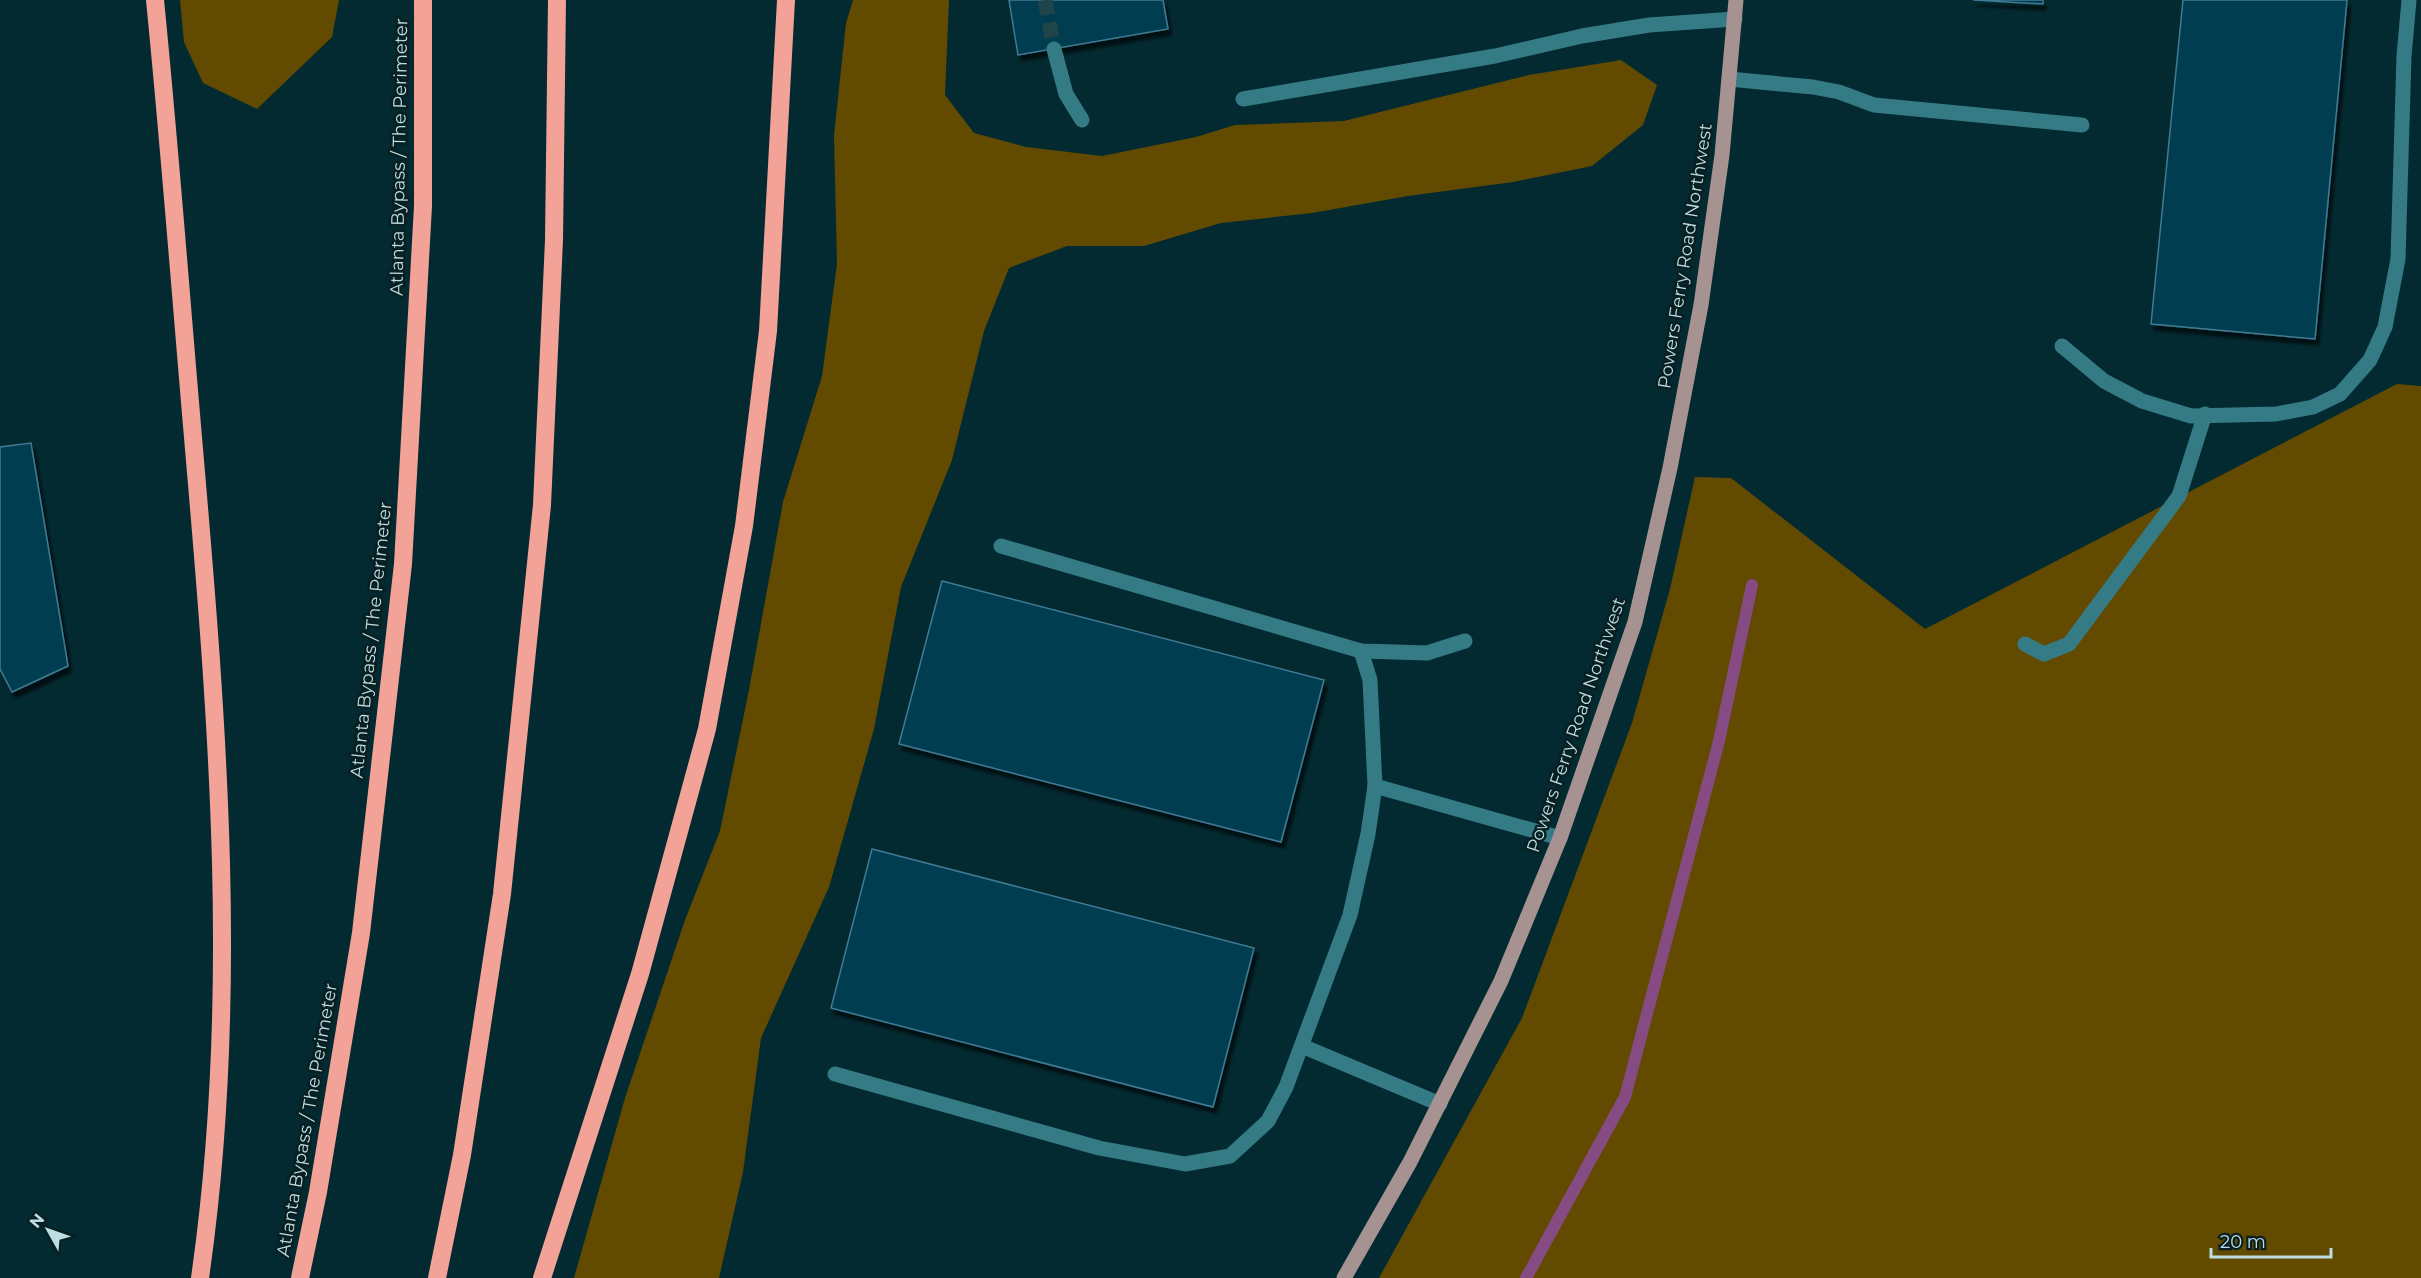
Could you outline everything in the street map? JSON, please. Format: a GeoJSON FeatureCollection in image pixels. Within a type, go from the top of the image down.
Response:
{"type":"FeatureCollection","features":[{"type":"Feature","properties":{"kind":"highway"},"geometry":{"type":"LineString","coordinates":[[155,0],[210,622],[221,800],[223,962],[218,1110],[200,1278]]}},
{"type":"Feature","properties":{"kind":"highway","name":"Atlanta Bypass / The Perimeter"},"geometry":{"type":"LineString","coordinates":[[300,1278],[318,1192],[361,933],[403,564],[423,206],[423,0]]}},
{"type":"Feature","properties":{"kind":"highway"},"geometry":{"type":"LineString","coordinates":[[437,1278],[462,1155],[502,894],[542,505],[554,240],[557,0]]}},
{"type":"Feature","properties":{"kind":"highway"},"geometry":{"type":"LineString","coordinates":[[542,1278],[640,974],[707,729],[744,526],[768,331],[786,0]]}},
{"type":"Feature","properties":{"kind":"main road","name":"Powers Ferry Road Northwest"},"geometry":{"type":"LineString","coordinates":[[1344,1278],[1410,1162],[1501,981],[1560,838],[1635,622],[1670,468],[1701,305],[1722,155],[1736,0]]}},
{"type":"Feature","properties":{"kind":"lane"},"geometry":{"type":"LineString","coordinates":[[2062,345],[2104,381],[2142,401],[2191,416],[2276,414],[2313,407],[2340,394],[2370,360],[2385,327],[2398,259],[2404,56],[2409,0]]}},
{"type":"Feature","properties":{"kind":"lane"},"geometry":{"type":"LineString","coordinates":[[1243,99],[1495,56],[1582,36],[1649,26],[1735,19]]}},
{"type":"Feature","properties":{"kind":"lane"},"geometry":{"type":"LineString","coordinates":[[1054,49],[1066,94],[1082,120]]}},
{"type":"Feature","properties":{"kind":"lane"},"geometry":{"type":"LineString","coordinates":[[1729,79],[1812,87],[1839,92],[1875,105],[2082,125]]}},
{"type":"Feature","properties":{"kind":"lane"},"geometry":{"type":"LineString","coordinates":[[2025,644],[2044,654],[2069,644],[2179,495],[2205,414]]}},
{"type":"Feature","properties":{"kind":"lane"},"geometry":{"type":"LineString","coordinates":[[1001,546],[1361,651],[1427,653],[1466,641]]}},
{"type":"Feature","properties":{"kind":"lane"},"geometry":{"type":"LineString","coordinates":[[835,1074],[1099,1148],[1185,1164],[1230,1156],[1268,1120],[1286,1087],[1350,915],[1368,834],[1375,786],[1370,680],[1361,651]]}},
{"type":"Feature","properties":{"kind":"lane"},"geometry":{"type":"LineString","coordinates":[[1375,786],[1560,838]]}},
{"type":"Feature","properties":{"kind":"lane"},"geometry":{"type":"LineString","coordinates":[[1302,1046],[1440,1104]]}},
{"type":"Feature","properties":{"kind":"shaded area"},"geometry":{"type":"Polygon","coordinates":[[[180,0],[339,0],[332,37],[257,109],[203,83],[184,42],[180,0]]]}},
{"type":"Feature","properties":{"kind":"shaded area"},"geometry":{"type":"Polygon","coordinates":[[[853,0],[949,0],[945,95],[974,133],[1026,147],[1102,156],[1196,137],[1235,125],[1344,121],[1529,75],[1621,60],[1657,85],[1643,125],[1592,166],[1513,182],[1408,196],[1312,213],[1221,223],[1144,246],[1067,246],[1009,268],[984,331],[952,460],[901,587],[874,729],[829,887],[761,1038],[743,1172],[719,1278],[574,1278],[625,1098],[685,920],[720,831],[749,690],[783,502],[822,376],[837,264],[834,135],[846,23],[853,0]]]}},
{"type":"Feature","properties":{"kind":"shaded area"},"geometry":{"type":"Polygon","coordinates":[[[2397,384],[2421,386],[2421,1278],[1379,1278],[1522,1018],[1632,723],[1670,589],[1695,477],[1731,478],[1925,629],[2397,384]]]}},
{"type":"Feature","properties":{"kind":"building"},"geometry":{"type":"Polygon","coordinates":[[[1009,0],[1163,0],[1168,29],[1018,55],[1009,0]]]}},
{"type":"Feature","properties":{"kind":"building"},"geometry":{"type":"Polygon","coordinates":[[[1973,0],[2043,0],[2043,4],[1973,0]]]}},
{"type":"Feature","properties":{"kind":"building"},"geometry":{"type":"Polygon","coordinates":[[[2183,0],[2347,0],[2315,339],[2151,324],[2183,0]]]}},
{"type":"Feature","properties":{"kind":"building"},"geometry":{"type":"Polygon","coordinates":[[[31,443],[68,666],[12,692],[0,669],[0,447],[31,443]]]}},
{"type":"Feature","properties":{"kind":"building"},"geometry":{"type":"Polygon","coordinates":[[[942,581],[1324,680],[1281,842],[899,744],[942,581]]]}},
{"type":"Feature","properties":{"kind":"building"},"geometry":{"type":"Polygon","coordinates":[[[872,849],[1254,948],[1213,1107],[831,1008],[872,849]]]}},
{"type":"Feature","properties":{"kind":"waterway"},"geometry":{"type":"LineString","coordinates":[[1526,1278],[1625,1097],[1719,741],[1752,585]]}},
{"type":"Feature","properties":{"kind":"tunnel"},"geometry":{"type":"LineString","coordinates":[[1045,0],[1054,49]]}}]}
